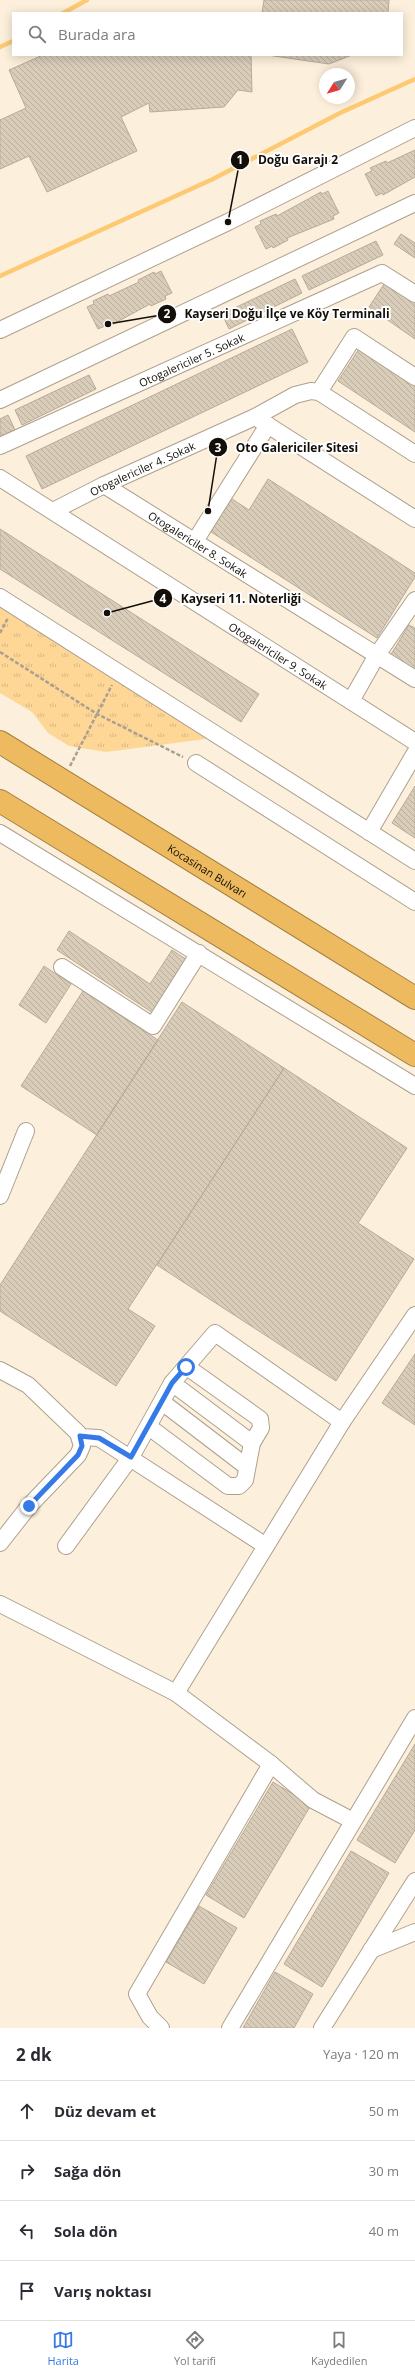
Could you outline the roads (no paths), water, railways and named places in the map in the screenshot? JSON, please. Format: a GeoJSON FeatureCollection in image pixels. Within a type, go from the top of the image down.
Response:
{"type":"FeatureCollection","features":[{"type":"Feature","properties":{"kind":"highway","name":"Kocasinan Bulvarı"},"geometry":{"type":"LineString","coordinates":[[0,742],[415,998]]}},
{"type":"Feature","properties":{"kind":"highway"},"geometry":{"type":"LineString","coordinates":[[0,801],[415,1054]]}},
{"type":"Feature","properties":{"kind":"street"},"geometry":{"type":"LineString","coordinates":[[0,330],[228,222],[415,128]]}},
{"type":"Feature","properties":{"kind":"street"},"geometry":{"type":"LineString","coordinates":[[0,400],[415,203]]}},
{"type":"Feature","properties":{"kind":"street","name":"Otogalericiler 5. Sokak"},"geometry":{"type":"LineString","coordinates":[[0,446],[382,272],[415,294]]}},
{"type":"Feature","properties":{"kind":"street"},"geometry":{"type":"LineString","coordinates":[[415,378],[354,337],[319,392],[415,454]]}},
{"type":"Feature","properties":{"kind":"street","name":"Otogalericiler 4. Sokak"},"geometry":{"type":"LineString","coordinates":[[53,511],[104,485],[261,421],[295,395],[311,391],[319,392]]}},
{"type":"Feature","properties":{"kind":"street"},"geometry":{"type":"LineString","coordinates":[[195,541],[261,421],[415,519]]}},
{"type":"Feature","properties":{"kind":"street","name":"Otogalericiler 9. Sokak"},"geometry":{"type":"LineString","coordinates":[[0,478],[415,742]]}},
{"type":"Feature","properties":{"kind":"street","name":"Otogalericiler 8. Sokak"},"geometry":{"type":"LineString","coordinates":[[104,485],[415,679]]}},
{"type":"Feature","properties":{"kind":"street"},"geometry":{"type":"LineString","coordinates":[[0,597],[415,861]]}},
{"type":"Feature","properties":{"kind":"street"},"geometry":{"type":"LineString","coordinates":[[351,701],[377,655],[415,600]]}},
{"type":"Feature","properties":{"kind":"street"},"geometry":{"type":"LineString","coordinates":[[369,832],[415,753]]}},
{"type":"Feature","properties":{"kind":"street"},"geometry":{"type":"LineString","coordinates":[[196,763],[415,902]]}},
{"type":"Feature","properties":{"kind":"street"},"geometry":{"type":"LineString","coordinates":[[0,832],[415,1086]]}},
{"type":"Feature","properties":{"kind":"street"},"geometry":{"type":"LineString","coordinates":[[62,968],[153,1026],[199,953]]}},
{"type":"Feature","properties":{"kind":"street"},"geometry":{"type":"LineString","coordinates":[[0,1196],[26,1131]]}},
{"type":"Feature","properties":{"kind":"street"},"geometry":{"type":"LineString","coordinates":[[176,1693],[342,1422],[415,1315]]}},
{"type":"Feature","properties":{"kind":"street"},"geometry":{"type":"LineString","coordinates":[[66,1546],[131,1457],[150,1427],[172,1383],[215,1333],[342,1422]]}},
{"type":"Feature","properties":{"kind":"street"},"geometry":{"type":"LineString","coordinates":[[150,1427],[228,1486],[238,1486],[245,1480],[252,1443],[261,1428],[260,1419],[186,1367]]}},
{"type":"Feature","properties":{"kind":"street"},"geometry":{"type":"LineString","coordinates":[[0,1370],[28,1385],[80,1436],[82,1446],[78,1455],[29,1506],[0,1543]]}},
{"type":"Feature","properties":{"kind":"street"},"geometry":{"type":"LineString","coordinates":[[172,1383],[252,1443]]}},
{"type":"Feature","properties":{"kind":"street"},"geometry":{"type":"LineString","coordinates":[[162,1402],[247,1467]]}},
{"type":"Feature","properties":{"kind":"street"},"geometry":{"type":"LineString","coordinates":[[80,1436],[99,1438],[131,1457],[266,1546]]}},
{"type":"Feature","properties":{"kind":"street"},"geometry":{"type":"LineString","coordinates":[[0,1604],[176,1693],[271,1764],[313,1800],[353,1821]]}},
{"type":"Feature","properties":{"kind":"street"},"geometry":{"type":"LineString","coordinates":[[230,2028],[415,1719]]}},
{"type":"Feature","properties":{"kind":"street"},"geometry":{"type":"LineString","coordinates":[[161,2028],[150,2018],[137,1994],[271,1764]]}},
{"type":"Feature","properties":{"kind":"street"},"geometry":{"type":"LineString","coordinates":[[322,2028],[415,1881]]}},
{"type":"Feature","properties":{"kind":"street"},"geometry":{"type":"LineString","coordinates":[[371,1950],[415,1932]]}},
{"type":"Feature","properties":{"kind":"waterway"},"geometry":{"type":"LineString","coordinates":[[65,12],[87,0]]}},
{"type":"Feature","properties":{"kind":"waterway"},"geometry":{"type":"LineString","coordinates":[[0,47],[12,41]]}},
{"type":"Feature","properties":{"kind":"waterway"},"geometry":{"type":"LineString","coordinates":[[0,276],[213,179],[340,113],[415,79]]}},
{"type":"Feature","properties":{"kind":"place","name":"Doğu Garajı 2"},"geometry":{"type":"Point","coordinates":[228,222]}},
{"type":"Feature","properties":{"kind":"place","name":"Kayseri Doğu İlçe ve Köy Terminali"},"geometry":{"type":"Point","coordinates":[108,324]}},
{"type":"Feature","properties":{"kind":"place","name":"Oto Galericiler Sitesi"},"geometry":{"type":"Point","coordinates":[208,511]}},
{"type":"Feature","properties":{"kind":"place","name":"Kayseri 11. Noterliği"},"geometry":{"type":"Point","coordinates":[107,613]}}]}
